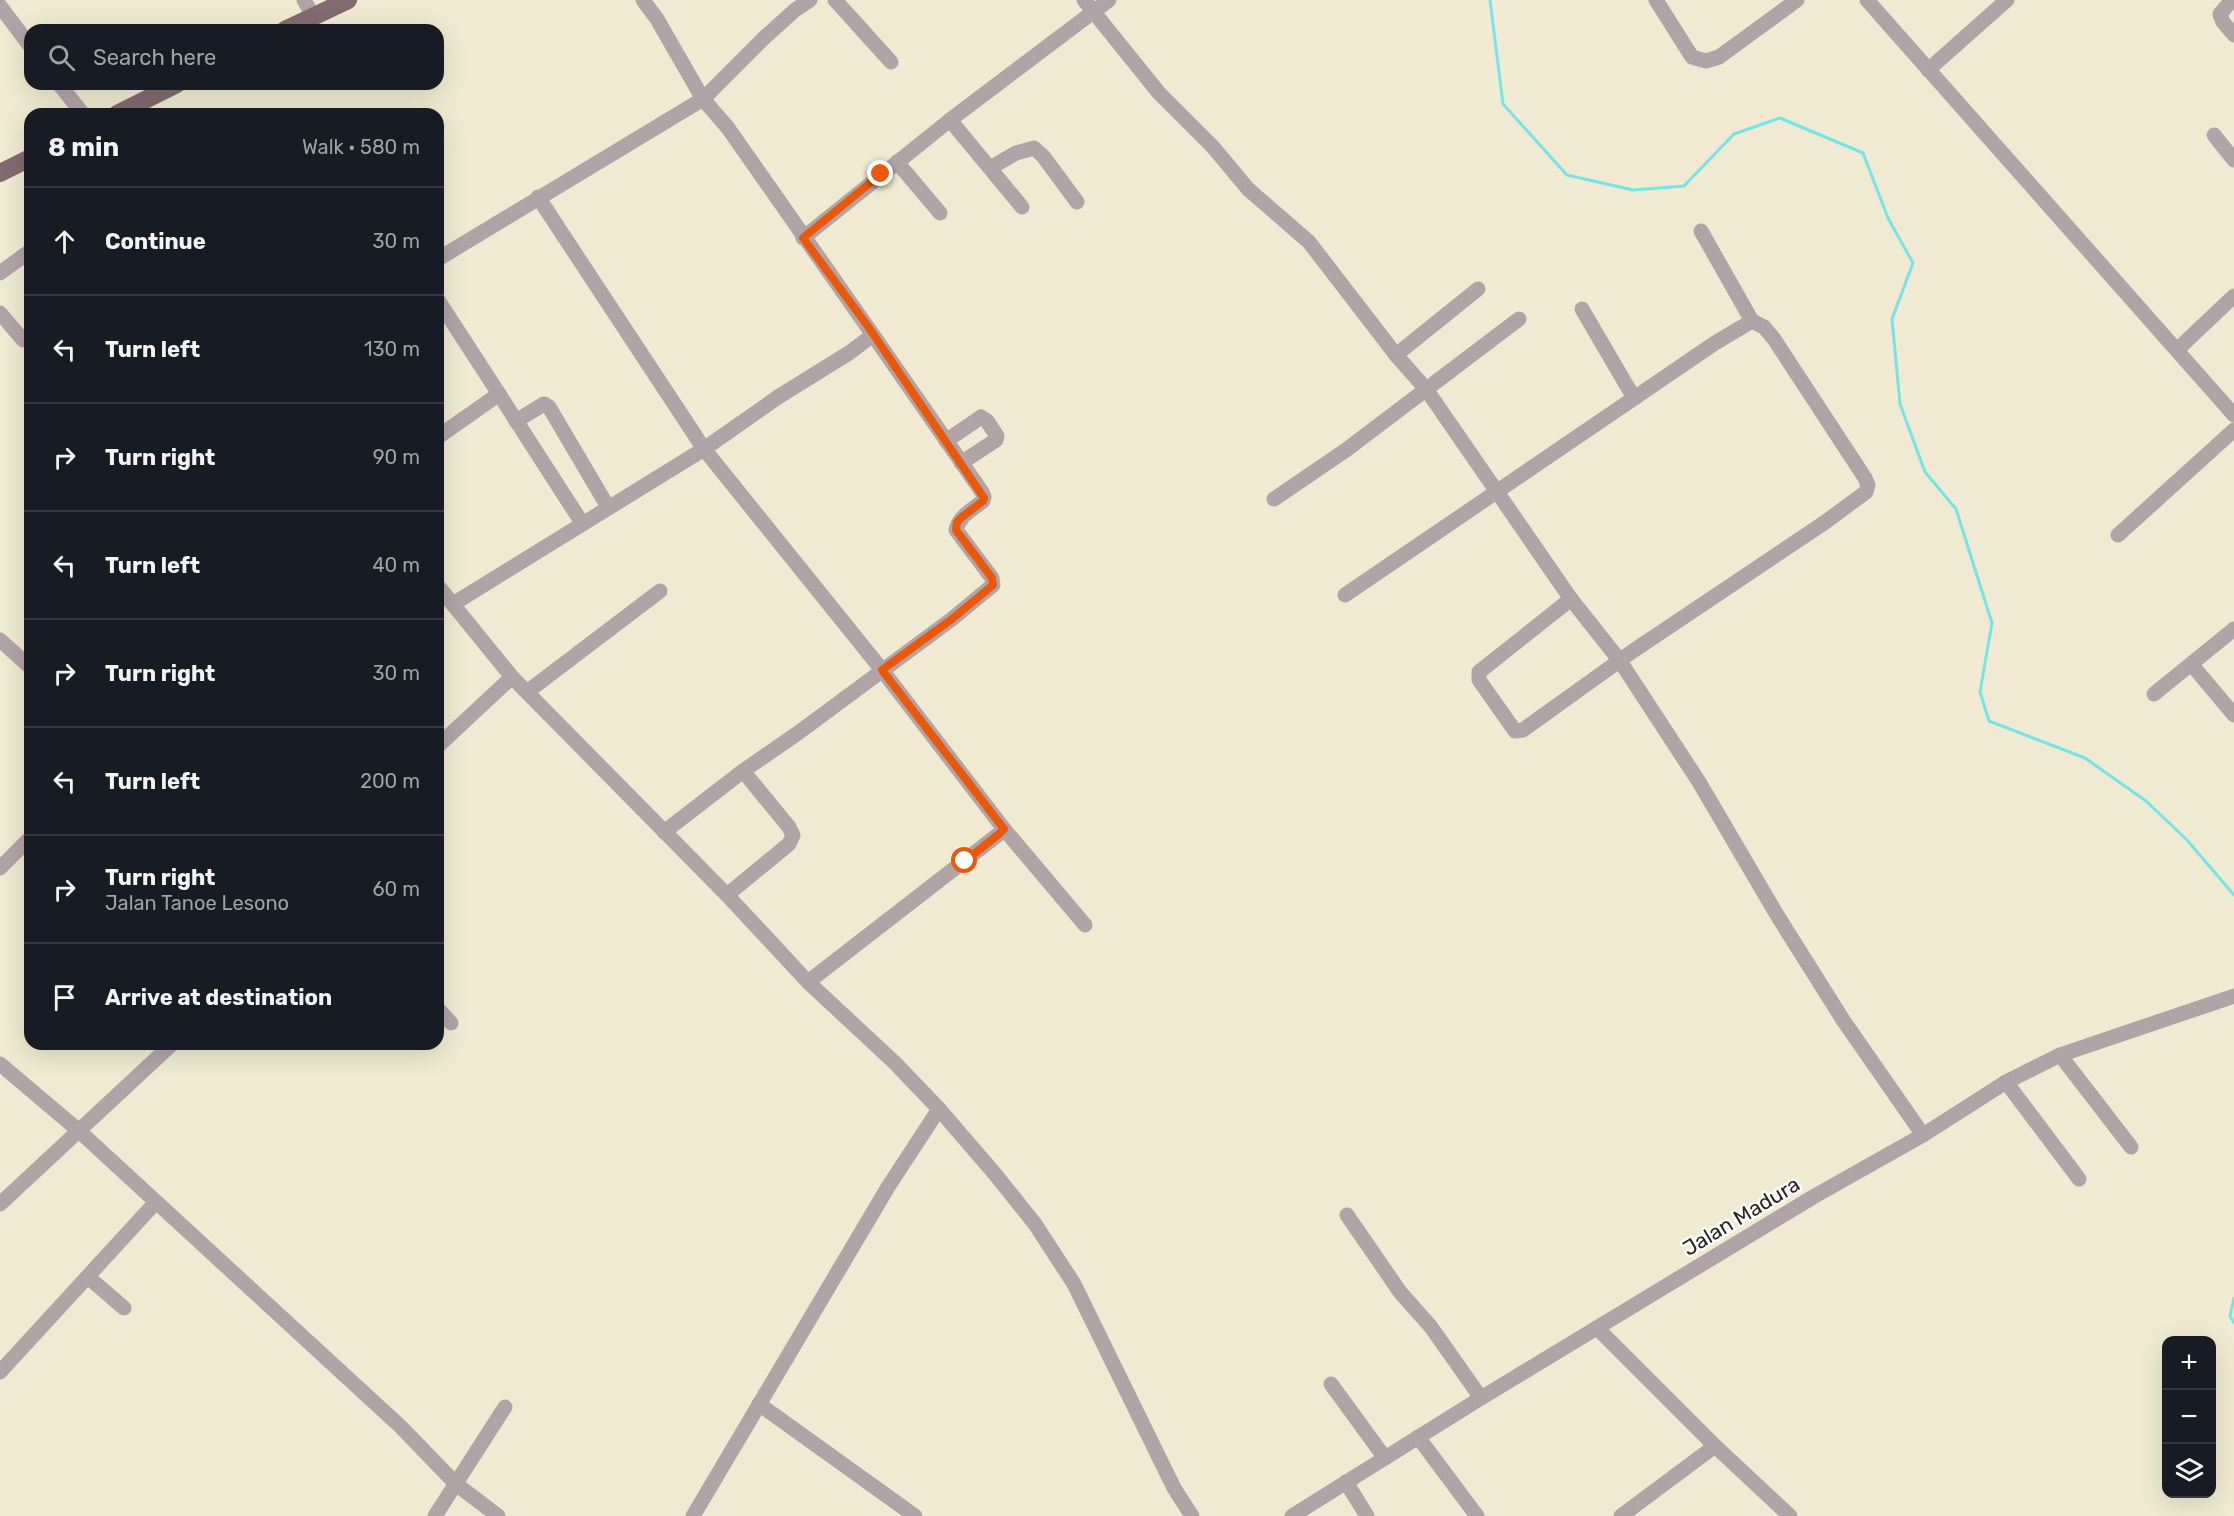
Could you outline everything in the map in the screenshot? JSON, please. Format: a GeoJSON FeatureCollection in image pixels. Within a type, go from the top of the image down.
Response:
{"type":"FeatureCollection","features":[{"type":"Feature","properties":{"kind":"main road"},"geometry":{"type":"LineString","coordinates":[[297,24],[342,1]]}},
{"type":"Feature","properties":{"kind":"main road"},"geometry":{"type":"LineString","coordinates":[[129,108],[165,90]]}},
{"type":"Feature","properties":{"kind":"main road"},"geometry":{"type":"LineString","coordinates":[[0,173],[24,161]]}},
{"type":"Feature","properties":{"kind":"street"},"geometry":{"type":"LineString","coordinates":[[304,0],[313,16]]}},
{"type":"Feature","properties":{"kind":"street"},"geometry":{"type":"LineString","coordinates":[[444,255],[703,99],[764,38],[795,10],[810,0]]}},
{"type":"Feature","properties":{"kind":"street"},"geometry":{"type":"LineString","coordinates":[[835,0],[891,62]]}},
{"type":"Feature","properties":{"kind":"street"},"geometry":{"type":"LineString","coordinates":[[803,238],[1037,52],[1089,6],[1109,0]]}},
{"type":"Feature","properties":{"kind":"street"},"geometry":{"type":"LineString","coordinates":[[1656,0],[1692,57],[1706,61],[1719,57],[1797,0]]}},
{"type":"Feature","properties":{"kind":"street"},"geometry":{"type":"LineString","coordinates":[[1867,0],[2234,415]]}},
{"type":"Feature","properties":{"kind":"street"},"geometry":{"type":"LineString","coordinates":[[1928,70],[2007,0]]}},
{"type":"Feature","properties":{"kind":"street"},"geometry":{"type":"LineString","coordinates":[[2232,0],[2220,14],[2223,22],[2234,35]]}},
{"type":"Feature","properties":{"kind":"street"},"geometry":{"type":"LineString","coordinates":[[647,1],[703,99],[728,128],[984,498],[957,522],[956,530],[992,578],[993,585],[952,619],[743,771],[664,832]]}},
{"type":"Feature","properties":{"kind":"street"},"geometry":{"type":"LineString","coordinates":[[0,6],[24,38]]}},
{"type":"Feature","properties":{"kind":"street"},"geometry":{"type":"LineString","coordinates":[[1089,6],[1159,93],[1213,147],[1248,189],[1309,242],[1396,355],[1426,389],[1571,599],[1620,661],[1699,782],[1777,915],[1843,1020],[1923,1135]]}},
{"type":"Feature","properties":{"kind":"street"},"geometry":{"type":"LineString","coordinates":[[64,90],[77,108]]}},
{"type":"Feature","properties":{"kind":"street"},"geometry":{"type":"LineString","coordinates":[[950,120],[1022,207]]}},
{"type":"Feature","properties":{"kind":"street"},"geometry":{"type":"LineString","coordinates":[[2214,135],[2234,160]]}},
{"type":"Feature","properties":{"kind":"street"},"geometry":{"type":"LineString","coordinates":[[990,168],[1016,153],[1034,148],[1043,156],[1077,202]]}},
{"type":"Feature","properties":{"kind":"street"},"geometry":{"type":"LineString","coordinates":[[897,162],[939,213]]}},
{"type":"Feature","properties":{"kind":"street"},"geometry":{"type":"LineString","coordinates":[[538,198],[704,449],[882,670],[1004,829],[1085,925]]}},
{"type":"Feature","properties":{"kind":"street"},"geometry":{"type":"LineString","coordinates":[[1571,599],[1479,672],[1479,680],[1513,729],[1523,730],[1866,492],[1868,485],[1865,478],[1774,339],[1764,327],[1752,321],[1701,231]]}},
{"type":"Feature","properties":{"kind":"street"},"geometry":{"type":"LineString","coordinates":[[0,273],[24,255]]}},
{"type":"Feature","properties":{"kind":"street"},"geometry":{"type":"LineString","coordinates":[[1396,355],[1478,289]]}},
{"type":"Feature","properties":{"kind":"street"},"geometry":{"type":"LineString","coordinates":[[2178,349],[2234,296]]}},
{"type":"Feature","properties":{"kind":"street"},"geometry":{"type":"LineString","coordinates":[[444,309],[582,523]]}},
{"type":"Feature","properties":{"kind":"street"},"geometry":{"type":"LineString","coordinates":[[1582,309],[1634,398]]}},
{"type":"Feature","properties":{"kind":"street"},"geometry":{"type":"LineString","coordinates":[[0,313],[23,340]]}},
{"type":"Feature","properties":{"kind":"street"},"geometry":{"type":"LineString","coordinates":[[1274,500],[1346,450],[1519,319]]}},
{"type":"Feature","properties":{"kind":"street"},"geometry":{"type":"LineString","coordinates":[[1345,595],[1715,343],[1752,321]]}},
{"type":"Feature","properties":{"kind":"street"},"geometry":{"type":"LineString","coordinates":[[453,604],[704,449],[873,335]]}},
{"type":"Feature","properties":{"kind":"street"},"geometry":{"type":"LineString","coordinates":[[444,433],[499,394]]}},
{"type":"Feature","properties":{"kind":"street"},"geometry":{"type":"LineString","coordinates":[[516,421],[540,406],[549,407],[608,507]]}},
{"type":"Feature","properties":{"kind":"street"},"geometry":{"type":"LineString","coordinates":[[946,441],[981,417],[987,421],[997,436],[996,440],[961,464]]}},
{"type":"Feature","properties":{"kind":"street"},"geometry":{"type":"LineString","coordinates":[[2118,535],[2234,430]]}},
{"type":"Feature","properties":{"kind":"street"},"geometry":{"type":"LineString","coordinates":[[527,692],[660,591]]}},
{"type":"Feature","properties":{"kind":"street"},"geometry":{"type":"LineString","coordinates":[[444,593],[512,677],[808,982],[895,1063],[939,1109],[1035,1224],[1074,1284],[1174,1488],[1192,1516]]}},
{"type":"Feature","properties":{"kind":"street"},"geometry":{"type":"LineString","coordinates":[[2154,694],[2234,629]]}},
{"type":"Feature","properties":{"kind":"street"},"geometry":{"type":"LineString","coordinates":[[0,640],[24,662]]}},
{"type":"Feature","properties":{"kind":"street"},"geometry":{"type":"LineString","coordinates":[[2192,665],[2234,716]]}},
{"type":"Feature","properties":{"kind":"street"},"geometry":{"type":"LineString","coordinates":[[444,740],[512,677]]}},
{"type":"Feature","properties":{"kind":"street"},"geometry":{"type":"LineString","coordinates":[[727,896],[789,844],[793,838],[789,827],[743,771]]}},
{"type":"Feature","properties":{"kind":"street"},"geometry":{"type":"LineString","coordinates":[[808,982],[1004,829]]}},
{"type":"Feature","properties":{"kind":"street"},"geometry":{"type":"LineString","coordinates":[[0,867],[24,844]]}},
{"type":"Feature","properties":{"kind":"street","name":"Jalan Madura"},"geometry":{"type":"LineString","coordinates":[[1292,1516],[1480,1398],[1813,1197],[1923,1135],[2006,1082],[2060,1055],[2234,996]]}},
{"type":"Feature","properties":{"kind":"street"},"geometry":{"type":"LineString","coordinates":[[444,1015],[451,1023]]}},
{"type":"Feature","properties":{"kind":"street"},"geometry":{"type":"LineString","coordinates":[[0,1204],[165,1050]]}},
{"type":"Feature","properties":{"kind":"street"},"geometry":{"type":"LineString","coordinates":[[2060,1055],[2131,1147]]}},
{"type":"Feature","properties":{"kind":"street"},"geometry":{"type":"LineString","coordinates":[[0,1064],[78,1130],[401,1427],[456,1484],[498,1516]]}},
{"type":"Feature","properties":{"kind":"street"},"geometry":{"type":"LineString","coordinates":[[2006,1082],[2079,1179]]}},
{"type":"Feature","properties":{"kind":"street"},"geometry":{"type":"LineString","coordinates":[[693,1516],[888,1187],[939,1109]]}},
{"type":"Feature","properties":{"kind":"street"},"geometry":{"type":"LineString","coordinates":[[0,1372],[156,1202]]}},
{"type":"Feature","properties":{"kind":"street"},"geometry":{"type":"LineString","coordinates":[[1347,1215],[1401,1292],[1431,1327],[1480,1398]]}},
{"type":"Feature","properties":{"kind":"street"},"geometry":{"type":"LineString","coordinates":[[88,1276],[124,1308]]}},
{"type":"Feature","properties":{"kind":"street"},"geometry":{"type":"LineString","coordinates":[[1597,1328],[1715,1446],[1790,1516]]}},
{"type":"Feature","properties":{"kind":"street"},"geometry":{"type":"LineString","coordinates":[[1331,1384],[1385,1458]]}},
{"type":"Feature","properties":{"kind":"street"},"geometry":{"type":"LineString","coordinates":[[759,1404],[915,1516]]}},
{"type":"Feature","properties":{"kind":"street"},"geometry":{"type":"LineString","coordinates":[[435,1516],[505,1407]]}},
{"type":"Feature","properties":{"kind":"street"},"geometry":{"type":"LineString","coordinates":[[1418,1437],[1477,1516]]}},
{"type":"Feature","properties":{"kind":"street"},"geometry":{"type":"LineString","coordinates":[[1621,1516],[1715,1446]]}},
{"type":"Feature","properties":{"kind":"street"},"geometry":{"type":"LineString","coordinates":[[1346,1482],[1367,1516]]}},
{"type":"Feature","properties":{"kind":"waterway"},"geometry":{"type":"LineString","coordinates":[[1490,0],[1503,104],[1567,175],[1633,190],[1684,186],[1734,134],[1780,118],[1863,153],[1888,218],[1913,263],[1892,319],[1900,404],[1925,472],[1956,509],[1992,623],[1980,692],[1989,721],[2085,758],[2146,801],[2187,840],[2234,895]]}},
{"type":"Feature","properties":{"kind":"waterway"},"geometry":{"type":"LineString","coordinates":[[2234,1298],[2230,1316],[2234,1323]]}},
{"type":"Feature","properties":{"kind":"route"},"geometry":{"type":"LineString","coordinates":[[881,174],[803,238],[867,325],[984,498],[957,522],[956,530],[992,578],[993,585],[952,619],[882,670],[1004,829],[965,861]]}}]}
